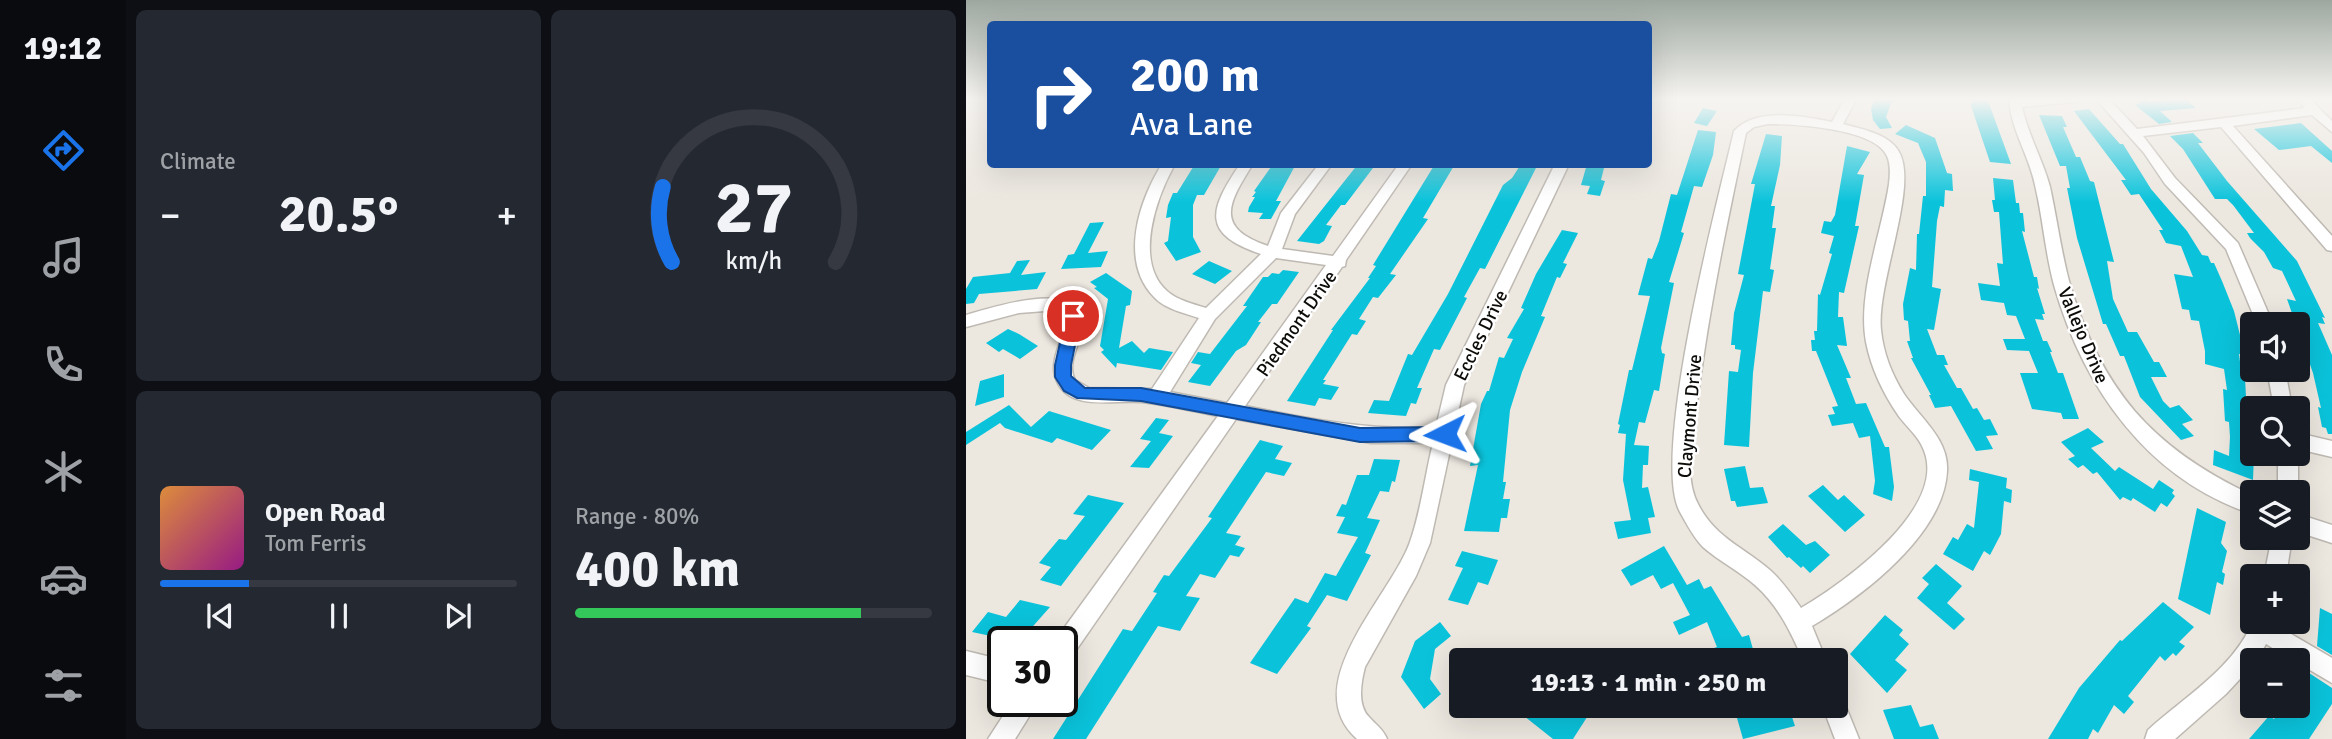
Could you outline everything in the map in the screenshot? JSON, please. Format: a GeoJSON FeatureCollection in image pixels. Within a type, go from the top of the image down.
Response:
{"type":"FeatureCollection","features":[{"type":"Feature","properties":{"kind":"street","name":"Claymont Drive"},"geometry":{"type":"LineString","coordinates":[[1741,132],[1699,320],[1682,449],[1682,482],[1687,505],[1709,539],[1762,577],[1778,593],[1798,622],[1810,648]]}},
{"type":"Feature","properties":{"kind":"street","name":"Claymont Drive"},"geometry":{"type":"LineString","coordinates":[[1798,622],[1842,596],[1905,536],[1925,508],[1938,480],[1933,447],[1894,393],[1874,339],[1872,306],[1889,229],[1895,159],[1893,152],[1879,140],[1861,132]]}},
{"type":"Feature","properties":{"kind":"street","name":"Vallejo Drive"},"geometry":{"type":"LineString","coordinates":[[2021,132],[2041,182],[2069,306],[2113,400],[2136,430],[2177,465],[2200,480],[2240,499]]}},
{"type":"Feature","properties":{"kind":"street"},"geometry":{"type":"LineString","coordinates":[[2134,133],[2139,132]]}},
{"type":"Feature","properties":{"kind":"street"},"geometry":{"type":"LineString","coordinates":[[2232,132],[2332,246]]}},
{"type":"Feature","properties":{"kind":"street"},"geometry":{"type":"LineString","coordinates":[[2134,133],[2171,181],[2233,247],[2260,312]]}},
{"type":"Feature","properties":{"kind":"street"},"geometry":{"type":"LineString","coordinates":[[1166,168],[1157,183],[1145,221],[1143,243],[1146,265],[1154,287],[1161,295],[1174,303],[1209,314]]}},
{"type":"Feature","properties":{"kind":"street"},"geometry":{"type":"LineString","coordinates":[[1244,168],[1226,197],[1223,209],[1223,223],[1236,240],[1273,252],[1340,261]]}},
{"type":"Feature","properties":{"kind":"street"},"geometry":{"type":"LineString","coordinates":[[1157,397],[1209,314],[1273,252],[1288,213],[1323,168]]}},
{"type":"Feature","properties":{"kind":"street","name":"Piedmont Drive"},"geometry":{"type":"LineString","coordinates":[[1078,629],[1403,168]]}},
{"type":"Feature","properties":{"kind":"street","name":"Eccles Drive"},"geometry":{"type":"LineString","coordinates":[[1375,739],[1357,723],[1350,705],[1349,683],[1361,648],[1408,569],[1420,543],[1455,385],[1560,168]]}},
{"type":"Feature","properties":{"kind":"street"},"geometry":{"type":"LineString","coordinates":[[966,321],[1035,305],[1060,305],[1069,308],[1074,324],[1063,365],[1063,377],[1070,387],[1083,394],[1157,397],[1360,435],[1445,434]]}},
{"type":"Feature","properties":{"kind":"street"},"geometry":{"type":"LineString","coordinates":[[2310,444],[2332,449]]}},
{"type":"Feature","properties":{"kind":"street"},"geometry":{"type":"LineString","coordinates":[[2310,527],[2332,534]]}},
{"type":"Feature","properties":{"kind":"street"},"geometry":{"type":"LineString","coordinates":[[2157,739],[2172,724],[2206,699],[2239,663],[2257,634]]}},
{"type":"Feature","properties":{"kind":"street"},"geometry":{"type":"LineString","coordinates":[[2276,634],[2332,671]]}},
{"type":"Feature","properties":{"kind":"street"},"geometry":{"type":"LineString","coordinates":[[966,663],[987,668]]}},
{"type":"Feature","properties":{"kind":"street"},"geometry":{"type":"LineString","coordinates":[[1000,739],[1015,717]]}},
{"type":"Feature","properties":{"kind":"street"},"geometry":{"type":"LineString","coordinates":[[1839,718],[1847,739]]}},
{"type":"Feature","properties":{"kind":"building"},"geometry":{"type":"Polygon","coordinates":[[[1697,132],[1716,132],[1713,155],[1702,187],[1694,186],[1681,232],[1684,233],[1669,282],[1674,283],[1661,348],[1665,354],[1659,391],[1654,390],[1645,423],[1639,422],[1634,445],[1649,446],[1648,465],[1643,465],[1642,488],[1648,487],[1655,517],[1648,518],[1651,533],[1618,539],[1614,522],[1631,520],[1623,480],[1626,434],[1618,433],[1618,424],[1629,370],[1632,370],[1650,296],[1638,295],[1648,258],[1652,259],[1659,241],[1671,194],[1677,195],[1697,132]]]}},
{"type":"Feature","properties":{"kind":"building"},"geometry":{"type":"Polygon","coordinates":[[[1923,132],[1935,138],[1947,173],[1952,174],[1953,191],[1945,190],[1944,207],[1940,206],[1937,221],[1932,287],[1941,289],[1934,330],[1927,329],[1937,355],[1944,355],[1948,365],[1944,365],[1957,388],[1961,388],[1973,409],[1977,408],[1984,420],[1990,419],[1998,435],[1986,436],[1993,449],[1976,451],[1951,406],[1935,408],[1911,358],[1907,341],[1910,341],[1908,321],[1904,320],[1903,304],[1910,268],[1916,270],[1917,234],[1923,196],[1926,196],[1926,162],[1918,143],[1895,134],[1923,132]]]}},
{"type":"Feature","properties":{"kind":"building"},"geometry":{"type":"Polygon","coordinates":[[[1980,132],[2000,132],[2011,164],[1990,162],[1980,132]]]}},
{"type":"Feature","properties":{"kind":"building"},"geometry":{"type":"Polygon","coordinates":[[[2046,132],[2065,132],[2076,157],[2080,157],[2090,181],[2094,182],[2114,262],[2107,261],[2113,299],[2128,332],[2137,332],[2154,362],[2159,362],[2167,377],[2151,377],[2163,401],[2170,408],[2179,405],[2193,420],[2182,424],[2194,436],[2181,440],[2140,397],[2124,356],[2120,356],[2106,324],[2103,324],[2077,238],[2067,188],[2070,188],[2066,166],[2060,166],[2046,132]]]}},
{"type":"Feature","properties":{"kind":"building"},"geometry":{"type":"Polygon","coordinates":[[[2090,132],[2110,132],[2123,144],[2151,189],[2187,231],[2202,255],[2208,256],[2211,263],[2214,263],[2234,311],[2240,335],[2240,382],[2245,382],[2246,396],[2240,396],[2240,466],[2254,466],[2253,480],[2213,465],[2214,450],[2229,456],[2229,422],[2225,421],[2223,389],[2227,390],[2224,369],[2205,364],[2199,321],[2191,320],[2189,310],[2182,309],[2174,274],[2193,277],[2181,246],[2166,243],[2159,230],[2163,230],[2139,194],[2131,195],[2121,180],[2126,180],[2090,132]]]}},
{"type":"Feature","properties":{"kind":"building"},"geometry":{"type":"Polygon","coordinates":[[[2258,132],[2312,132],[2332,151],[2332,163],[2311,146],[2279,150],[2258,132]]]}},
{"type":"Feature","properties":{"kind":"building"},"geometry":{"type":"Polygon","coordinates":[[[2193,133],[2203,143],[2198,143],[2227,181],[2297,261],[2325,318],[2322,317],[2325,324],[2318,323],[2332,355],[2332,434],[2328,434],[2326,428],[2322,427],[2318,407],[2321,408],[2310,364],[2310,312],[2292,312],[2287,299],[2296,301],[2282,271],[2273,268],[2264,252],[2250,238],[2247,233],[2254,233],[2233,205],[2227,199],[2215,199],[2183,149],[2170,136],[2193,133]]]}},
{"type":"Feature","properties":{"kind":"building"},"geometry":{"type":"Polygon","coordinates":[[[1766,134],[1782,136],[1780,165],[1771,206],[1775,206],[1772,228],[1776,228],[1770,269],[1774,270],[1770,292],[1763,291],[1753,373],[1749,447],[1724,445],[1729,371],[1738,372],[1741,350],[1731,345],[1734,313],[1744,275],[1738,274],[1755,184],[1751,184],[1766,134]]]}},
{"type":"Feature","properties":{"kind":"building"},"geometry":{"type":"Polygon","coordinates":[[[1847,146],[1870,152],[1857,174],[1864,175],[1855,226],[1859,226],[1844,293],[1839,292],[1838,317],[1843,317],[1847,346],[1837,345],[1851,378],[1846,378],[1856,404],[1866,403],[1885,447],[1889,447],[1894,487],[1892,501],[1873,494],[1875,481],[1870,436],[1859,438],[1853,423],[1832,426],[1828,415],[1835,414],[1832,407],[1838,406],[1816,351],[1812,351],[1811,340],[1815,340],[1814,331],[1817,331],[1818,294],[1820,295],[1832,254],[1829,253],[1834,236],[1821,233],[1824,221],[1831,222],[1835,215],[1847,146]]]}},
{"type":"Feature","properties":{"kind":"building"},"geometry":{"type":"Polygon","coordinates":[[[1193,168],[1220,168],[1204,195],[1197,195],[1193,205],[1193,237],[1201,252],[1176,261],[1164,243],[1168,241],[1171,217],[1166,218],[1168,205],[1173,193],[1177,193],[1193,168]]]}},
{"type":"Feature","properties":{"kind":"building"},"geometry":{"type":"Polygon","coordinates":[[[1270,168],[1294,168],[1276,201],[1281,201],[1271,219],[1259,219],[1263,213],[1248,212],[1255,197],[1252,197],[1256,192],[1254,191],[1270,168]]]}},
{"type":"Feature","properties":{"kind":"building"},"geometry":{"type":"Polygon","coordinates":[[[1355,168],[1373,168],[1326,225],[1332,226],[1324,241],[1319,244],[1297,241],[1355,168]]]}},
{"type":"Feature","properties":{"kind":"building"},"geometry":{"type":"Polygon","coordinates":[[[1433,168],[1453,168],[1423,218],[1428,219],[1390,274],[1396,275],[1378,298],[1373,297],[1359,319],[1366,321],[1357,335],[1352,334],[1323,380],[1326,380],[1323,384],[1339,387],[1331,400],[1319,398],[1315,406],[1287,401],[1331,330],[1370,278],[1376,266],[1373,265],[1433,168]]]}},
{"type":"Feature","properties":{"kind":"building"},"geometry":{"type":"Polygon","coordinates":[[[1518,168],[1536,168],[1485,269],[1480,268],[1464,297],[1467,298],[1440,350],[1434,349],[1417,388],[1422,388],[1416,404],[1411,403],[1406,416],[1368,413],[1374,400],[1389,401],[1408,354],[1412,355],[1448,294],[1503,185],[1518,168]]]}},
{"type":"Feature","properties":{"kind":"building"},"geometry":{"type":"Polygon","coordinates":[[[1586,168],[1604,168],[1601,180],[1605,181],[1600,196],[1587,194],[1590,186],[1581,185],[1586,168]]]}},
{"type":"Feature","properties":{"kind":"building"},"geometry":{"type":"Polygon","coordinates":[[[1993,178],[2013,180],[2016,203],[2019,203],[2020,213],[2023,213],[2025,232],[2022,231],[2034,277],[2037,277],[2039,289],[2037,288],[2045,314],[2042,314],[2044,320],[2035,319],[2043,341],[2047,341],[2052,352],[2058,373],[2063,373],[2079,419],[2063,419],[2061,413],[2032,409],[2020,373],[2038,373],[2029,351],[2007,350],[2003,339],[2025,339],[2016,316],[2007,315],[2004,303],[1981,300],[1978,283],[2000,286],[1997,263],[2003,264],[1999,212],[1994,212],[1992,200],[1995,200],[1993,178]]]}},
{"type":"Feature","properties":{"kind":"building"},"geometry":{"type":"Polygon","coordinates":[[[1104,222],[1088,253],[1108,251],[1101,267],[1061,269],[1068,255],[1074,254],[1090,223],[1104,222]]]}},
{"type":"Feature","properties":{"kind":"building"},"geometry":{"type":"Polygon","coordinates":[[[1562,230],[1578,233],[1563,263],[1567,264],[1560,278],[1557,277],[1541,316],[1545,317],[1522,372],[1510,410],[1503,482],[1506,482],[1503,499],[1510,499],[1507,518],[1501,518],[1499,532],[1464,531],[1478,465],[1470,466],[1481,404],[1489,391],[1499,357],[1504,358],[1513,339],[1507,338],[1524,309],[1521,308],[1536,274],[1562,230]]]}},
{"type":"Feature","properties":{"kind":"building"},"geometry":{"type":"Polygon","coordinates":[[[1030,260],[1021,275],[1046,272],[1037,289],[979,294],[974,303],[966,304],[966,289],[973,277],[1010,273],[1017,261],[1030,260]]]}},
{"type":"Feature","properties":{"kind":"building"},"geometry":{"type":"Polygon","coordinates":[[[1209,261],[1232,271],[1215,284],[1192,274],[1209,261]]]}},
{"type":"Feature","properties":{"kind":"building"},"geometry":{"type":"Polygon","coordinates":[[[1283,270],[1299,272],[1277,304],[1272,304],[1258,322],[1261,322],[1246,345],[1236,351],[1210,386],[1188,382],[1201,365],[1191,363],[1198,352],[1210,354],[1247,306],[1243,306],[1263,277],[1272,273],[1279,274],[1283,270]]]}},
{"type":"Feature","properties":{"kind":"building"},"geometry":{"type":"Polygon","coordinates":[[[1106,273],[1132,291],[1130,305],[1126,306],[1119,348],[1132,341],[1144,353],[1149,348],[1173,352],[1161,370],[1117,363],[1116,368],[1101,352],[1104,350],[1100,346],[1108,299],[1090,282],[1106,273]]]}},
{"type":"Feature","properties":{"kind":"building"},"geometry":{"type":"Polygon","coordinates":[[[1008,329],[1038,346],[1020,359],[1003,349],[999,352],[986,343],[1008,329]]]}},
{"type":"Feature","properties":{"kind":"building"},"geometry":{"type":"Polygon","coordinates":[[[1004,374],[1004,397],[975,406],[980,381],[1004,374]]]}},
{"type":"Feature","properties":{"kind":"building"},"geometry":{"type":"Polygon","coordinates":[[[1009,405],[1031,427],[1049,411],[1111,430],[1092,450],[1057,438],[1052,443],[1005,428],[1000,423],[966,445],[966,432],[1009,405]]]}},
{"type":"Feature","properties":{"kind":"building"},"geometry":{"type":"Polygon","coordinates":[[[1156,418],[1169,420],[1159,433],[1173,436],[1149,468],[1130,467],[1151,441],[1140,439],[1156,418]]]}},
{"type":"Feature","properties":{"kind":"building"},"geometry":{"type":"Polygon","coordinates":[[[2088,428],[2104,442],[2091,448],[2115,471],[2119,467],[2153,489],[2159,480],[2174,490],[2172,493],[2175,496],[2167,507],[2161,503],[2155,512],[2133,498],[2131,501],[2123,497],[2120,500],[2097,472],[2093,474],[2083,465],[2078,468],[2068,459],[2075,456],[2061,442],[2088,428]]]}},
{"type":"Feature","properties":{"kind":"building"},"geometry":{"type":"Polygon","coordinates":[[[1260,440],[1283,446],[1275,459],[1292,463],[1284,476],[1266,472],[1226,533],[1241,536],[1235,545],[1245,548],[1239,557],[1230,555],[1215,578],[1200,574],[1186,596],[1200,598],[1180,631],[1158,626],[1086,739],[1053,739],[1067,717],[1078,717],[1078,700],[1123,629],[1132,631],[1157,593],[1153,592],[1164,575],[1169,576],[1212,518],[1208,517],[1260,440]]]}},
{"type":"Feature","properties":{"kind":"building"},"geometry":{"type":"Polygon","coordinates":[[[1374,459],[1400,460],[1395,482],[1392,481],[1389,492],[1380,491],[1367,518],[1380,520],[1365,553],[1371,555],[1347,601],[1327,595],[1307,626],[1311,628],[1277,674],[1250,663],[1295,598],[1308,603],[1325,573],[1336,576],[1358,537],[1337,533],[1345,517],[1336,516],[1342,504],[1346,505],[1357,475],[1369,475],[1374,459]]]}},
{"type":"Feature","properties":{"kind":"building"},"geometry":{"type":"Polygon","coordinates":[[[1745,466],[1750,488],[1763,487],[1768,503],[1737,507],[1735,501],[1731,501],[1724,469],[1745,466]]]}},
{"type":"Feature","properties":{"kind":"building"},"geometry":{"type":"Polygon","coordinates":[[[1970,469],[2007,478],[2006,488],[2012,490],[2011,503],[2004,501],[2001,534],[1990,555],[1984,551],[1973,571],[1943,554],[1953,537],[1958,540],[1967,524],[1974,528],[1979,482],[1969,480],[1970,469]]]}},
{"type":"Feature","properties":{"kind":"building"},"geometry":{"type":"Polygon","coordinates":[[[1823,485],[1838,500],[1844,495],[1865,515],[1845,532],[1808,496],[1823,485]]]}},
{"type":"Feature","properties":{"kind":"building"},"geometry":{"type":"Polygon","coordinates":[[[1088,495],[1124,503],[1061,586],[1040,580],[1051,567],[1039,563],[1059,539],[1066,540],[1085,516],[1073,514],[1088,495]]]}},
{"type":"Feature","properties":{"kind":"building"},"geometry":{"type":"Polygon","coordinates":[[[2197,508],[2226,522],[2221,543],[2227,551],[2222,572],[2225,574],[2223,585],[2217,582],[2210,615],[2178,599],[2197,508]]]}},
{"type":"Feature","properties":{"kind":"building"},"geometry":{"type":"Polygon","coordinates":[[[1783,524],[1806,545],[1815,541],[1830,555],[1810,573],[1803,566],[1801,568],[1787,558],[1768,537],[1783,524]]]}},
{"type":"Feature","properties":{"kind":"building"},"geometry":{"type":"Polygon","coordinates":[[[1664,546],[1687,585],[1699,579],[1704,589],[1711,586],[1742,637],[1749,635],[1753,648],[1714,648],[1717,647],[1707,622],[1679,635],[1673,622],[1690,615],[1673,583],[1661,589],[1653,575],[1631,586],[1621,570],[1664,546]]]}},
{"type":"Feature","properties":{"kind":"building"},"geometry":{"type":"Polygon","coordinates":[[[1462,551],[1498,560],[1488,585],[1478,582],[1468,605],[1448,600],[1463,568],[1455,566],[1462,551]]]}},
{"type":"Feature","properties":{"kind":"building"},"geometry":{"type":"Polygon","coordinates":[[[1936,564],[1962,586],[1947,603],[1965,619],[1954,630],[1917,598],[1929,584],[1922,578],[1936,564]]]}},
{"type":"Feature","properties":{"kind":"building"},"geometry":{"type":"Polygon","coordinates":[[[1020,600],[1050,607],[1033,626],[987,626],[987,635],[972,632],[988,612],[1006,617],[1020,600]]]}},
{"type":"Feature","properties":{"kind":"building"},"geometry":{"type":"Polygon","coordinates":[[[2163,602],[2194,627],[2179,642],[2185,646],[2176,656],[2173,653],[2165,661],[2160,656],[2128,696],[2134,702],[2124,714],[2114,705],[2098,733],[2093,729],[2088,739],[2048,739],[2079,688],[2120,640],[2163,602]]]}},
{"type":"Feature","properties":{"kind":"building"},"geometry":{"type":"Polygon","coordinates":[[[2320,608],[2332,614],[2332,655],[2317,646],[2320,608]]]}},
{"type":"Feature","properties":{"kind":"building"},"geometry":{"type":"Polygon","coordinates":[[[1885,615],[1903,630],[1899,635],[1909,644],[1895,660],[1907,670],[1887,693],[1850,654],[1885,615]]]}},
{"type":"Feature","properties":{"kind":"building"},"geometry":{"type":"Polygon","coordinates":[[[1440,622],[1451,636],[1435,649],[1430,679],[1441,694],[1424,709],[1401,677],[1415,641],[1440,622]]]}},
{"type":"Feature","properties":{"kind":"building"},"geometry":{"type":"Polygon","coordinates":[[[2310,674],[2332,688],[2332,704],[2309,739],[2249,739],[2267,718],[2310,718],[2310,674]]]}},
{"type":"Feature","properties":{"kind":"building"},"geometry":{"type":"Polygon","coordinates":[[[1911,705],[1920,727],[1933,724],[1939,739],[1894,739],[1883,710],[1911,705]]]}},
{"type":"Feature","properties":{"kind":"building"},"geometry":{"type":"Polygon","coordinates":[[[1526,718],[1586,718],[1573,739],[1553,739],[1526,718]]]}},
{"type":"Feature","properties":{"kind":"building"},"geometry":{"type":"Polygon","coordinates":[[[1737,718],[1792,718],[1795,726],[1743,739],[1737,718]]]}},
{"type":"Feature","properties":{"kind":"route"},"geometry":{"type":"LineString","coordinates":[[1073,316],[1074,324],[1063,365],[1063,377],[1070,387],[1083,394],[1141,394],[1360,435],[1445,434]]}}]}
